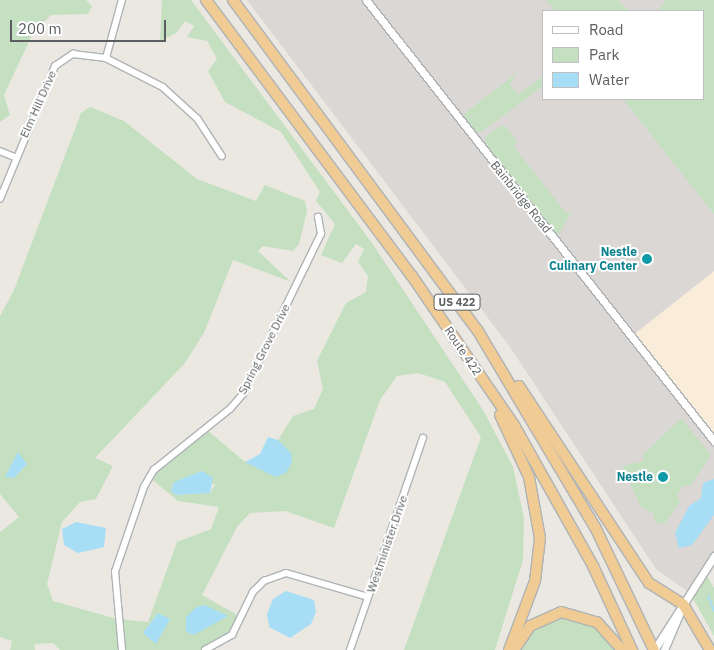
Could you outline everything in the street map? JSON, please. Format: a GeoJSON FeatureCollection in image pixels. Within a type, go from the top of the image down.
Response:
{"type":"FeatureCollection","features":[{"type":"Feature","properties":{"kind":"highway","name":"Route 422"},"geometry":{"type":"LineString","coordinates":[[206,0],[438,314],[514,425],[592,566],[628,649]]}},
{"type":"Feature","properties":{"kind":"highway","name":"Route 422"},"geometry":{"type":"LineString","coordinates":[[233,0],[478,331],[595,527],[654,650]]}},
{"type":"Feature","properties":{"kind":"highway"},"geometry":{"type":"LineString","coordinates":[[438,314],[501,415],[534,492],[538,562],[510,650]]}},
{"type":"Feature","properties":{"kind":"highway"},"geometry":{"type":"LineString","coordinates":[[478,331],[649,583],[683,604],[710,650]]}},
{"type":"Feature","properties":{"kind":"highway"},"geometry":{"type":"LineString","coordinates":[[515,650],[530,626],[561,612],[597,622],[628,649]]}},
{"type":"Feature","properties":{"kind":"street"},"geometry":{"type":"LineString","coordinates":[[106,58],[122,0]]}},
{"type":"Feature","properties":{"kind":"street","name":"Bainbridge Road"},"geometry":{"type":"LineString","coordinates":[[366,0],[714,441]]}},
{"type":"Feature","properties":{"kind":"street","name":"Elm Hill Drive"},"geometry":{"type":"LineString","coordinates":[[0,199],[14,156],[55,66],[73,54],[106,58],[138,71],[185,105],[222,156]]}},
{"type":"Feature","properties":{"kind":"street"},"geometry":{"type":"LineString","coordinates":[[0,152],[14,156]]}},
{"type":"Feature","properties":{"kind":"street","name":"Spring Grove Drive"},"geometry":{"type":"LineString","coordinates":[[122,650],[115,572],[144,487],[154,470],[230,409],[243,394],[321,234],[318,217]]}},
{"type":"Feature","properties":{"kind":"street","name":"Westminister Drive"},"geometry":{"type":"LineString","coordinates":[[350,650],[423,438]]}},
{"type":"Feature","properties":{"kind":"street"},"geometry":{"type":"LineString","coordinates":[[654,650],[671,618],[683,604],[714,556]]}},
{"type":"Feature","properties":{"kind":"street"},"geometry":{"type":"LineString","coordinates":[[206,650],[232,635],[248,601],[264,581],[286,573],[368,597]]}},
{"type":"Feature","properties":{"kind":"street"},"geometry":{"type":"LineString","coordinates":[[664,650],[683,604]]}},
{"type":"Feature","properties":{"kind":"shaded area"},"geometry":{"type":"Polygon","coordinates":[[[247,0],[549,0],[557,10],[542,10],[542,100],[629,100],[714,213],[714,271],[632,336],[714,441],[714,556],[690,593],[656,569],[510,347],[247,0]]]}},
{"type":"Feature","properties":{"kind":"shaded area"},"geometry":{"type":"Polygon","coordinates":[[[617,0],[666,0],[658,10],[629,10],[617,0]]]}},
{"type":"Feature","properties":{"kind":"shaded area"},"geometry":{"type":"Polygon","coordinates":[[[714,271],[714,441],[632,336],[714,271]]]}},
{"type":"Feature","properties":{"kind":"green space"},"geometry":{"type":"Polygon","coordinates":[[[0,0],[86,0],[92,6],[88,14],[51,15],[33,33],[4,95],[10,115],[0,122],[0,0]]]}},
{"type":"Feature","properties":{"kind":"green space"},"geometry":{"type":"Polygon","coordinates":[[[162,0],[191,0],[372,243],[483,410],[513,467],[524,518],[523,560],[495,650],[404,650],[481,437],[445,382],[418,373],[397,376],[380,400],[334,528],[285,511],[250,513],[237,527],[202,595],[241,617],[232,635],[205,650],[60,650],[53,643],[34,644],[35,650],[10,650],[12,641],[0,637],[0,532],[19,517],[0,494],[0,316],[14,290],[81,113],[90,107],[124,121],[197,179],[256,201],[265,185],[305,201],[307,211],[299,244],[293,251],[263,246],[258,251],[291,282],[233,260],[204,333],[184,364],[95,458],[113,466],[96,499],[80,502],[62,522],[47,584],[53,601],[117,619],[148,622],[177,542],[211,529],[219,507],[178,501],[149,477],[206,429],[245,462],[284,447],[278,440],[293,416],[314,409],[323,389],[317,361],[346,303],[366,292],[368,276],[358,262],[364,249],[356,244],[342,263],[321,255],[335,224],[316,201],[320,192],[281,132],[225,102],[208,71],[217,59],[207,41],[187,37],[194,26],[185,21],[176,33],[160,41],[162,0]],[[174,482],[171,491],[176,495],[210,493],[215,484],[174,482]]]}},
{"type":"Feature","properties":{"kind":"green space"},"geometry":{"type":"Polygon","coordinates":[[[546,0],[617,0],[629,10],[554,10],[546,0]]]}},
{"type":"Feature","properties":{"kind":"green space"},"geometry":{"type":"Polygon","coordinates":[[[666,0],[714,0],[714,214],[624,100],[704,100],[704,10],[658,10],[666,0]]]}},
{"type":"Feature","properties":{"kind":"green space"},"geometry":{"type":"Polygon","coordinates":[[[517,73],[510,84],[518,95],[542,77],[542,87],[481,132],[474,132],[463,117],[465,113],[517,73]]]}},
{"type":"Feature","properties":{"kind":"green space"},"geometry":{"type":"Polygon","coordinates":[[[500,126],[505,126],[517,142],[513,146],[567,214],[571,212],[560,233],[551,234],[482,149],[486,136],[500,126]]]}},
{"type":"Feature","properties":{"kind":"green space"},"geometry":{"type":"Polygon","coordinates":[[[681,418],[711,455],[690,486],[683,486],[677,495],[680,502],[664,524],[655,522],[653,513],[641,507],[622,466],[644,461],[642,456],[681,418]]]}},
{"type":"Feature","properties":{"kind":"green space"},"geometry":{"type":"Polygon","coordinates":[[[704,571],[714,588],[714,636],[690,593],[704,571]]]}},
{"type":"Feature","properties":{"kind":"green space"},"geometry":{"type":"Polygon","coordinates":[[[562,616],[596,625],[618,650],[519,650],[533,629],[562,616]]]}},
{"type":"Feature","properties":{"kind":"water"},"geometry":{"type":"Polygon","coordinates":[[[268,437],[278,440],[291,453],[292,462],[286,473],[275,477],[245,462],[260,454],[268,437]]]}},
{"type":"Feature","properties":{"kind":"water"},"geometry":{"type":"Polygon","coordinates":[[[18,452],[27,464],[14,478],[5,477],[18,452]]]}},
{"type":"Feature","properties":{"kind":"water"},"geometry":{"type":"Polygon","coordinates":[[[202,471],[213,478],[210,493],[176,495],[171,491],[174,482],[202,471]]]}},
{"type":"Feature","properties":{"kind":"water"},"geometry":{"type":"Polygon","coordinates":[[[714,479],[714,515],[692,545],[679,548],[675,533],[689,506],[701,498],[703,483],[714,479]]]}},
{"type":"Feature","properties":{"kind":"water"},"geometry":{"type":"Polygon","coordinates":[[[76,522],[106,528],[104,547],[78,553],[64,545],[62,529],[76,522]]]}},
{"type":"Feature","properties":{"kind":"water"},"geometry":{"type":"Polygon","coordinates":[[[286,591],[314,600],[316,612],[311,624],[290,638],[269,627],[267,614],[273,599],[286,591]]]}},
{"type":"Feature","properties":{"kind":"water"},"geometry":{"type":"Polygon","coordinates":[[[205,605],[228,616],[194,635],[186,632],[186,617],[196,607],[205,605]]]}},
{"type":"Feature","properties":{"kind":"water"},"geometry":{"type":"Polygon","coordinates":[[[158,613],[170,619],[156,644],[143,633],[158,613]]]}},
{"type":"Feature","properties":{"kind":"waterway"},"geometry":{"type":"LineString","coordinates":[[708,596],[714,611]]}},
{"type":"Feature","properties":{"kind":"place","name":"Nestle Culinary Center"},"geometry":{"type":"Point","coordinates":[647,259]}},
{"type":"Feature","properties":{"kind":"place","name":"Nestle"},"geometry":{"type":"Point","coordinates":[663,477]}}]}
